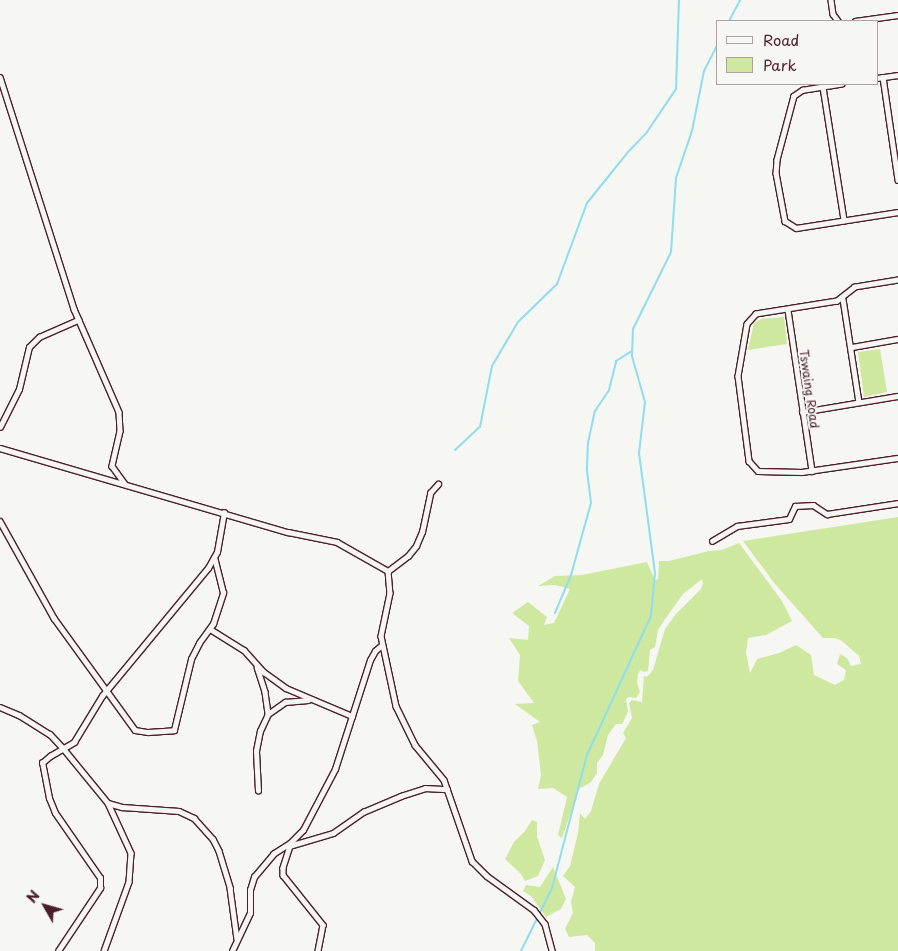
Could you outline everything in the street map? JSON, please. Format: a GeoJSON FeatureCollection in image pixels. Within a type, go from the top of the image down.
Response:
{"type":"FeatureCollection","features":[{"type":"Feature","properties":{"kind":"street"},"geometry":{"type":"LineString","coordinates":[[831,0],[833,14],[837,20]]}},
{"type":"Feature","properties":{"kind":"street"},"geometry":{"type":"LineString","coordinates":[[862,20],[898,15]]}},
{"type":"Feature","properties":{"kind":"street"},"geometry":{"type":"LineString","coordinates":[[878,78],[898,75]]}},
{"type":"Feature","properties":{"kind":"street"},"geometry":{"type":"LineString","coordinates":[[0,77],[78,320],[119,412],[120,431],[112,466],[125,484]]}},
{"type":"Feature","properties":{"kind":"street"},"geometry":{"type":"LineString","coordinates":[[883,78],[898,180]]}},
{"type":"Feature","properties":{"kind":"street"},"geometry":{"type":"LineString","coordinates":[[836,85],[803,90],[794,96],[779,146],[776,173],[784,216],[788,225],[796,228],[898,212]]}},
{"type":"Feature","properties":{"kind":"street"},"geometry":{"type":"LineString","coordinates":[[823,87],[844,220]]}},
{"type":"Feature","properties":{"kind":"street"},"geometry":{"type":"LineString","coordinates":[[898,280],[856,287],[843,299],[756,314],[747,324],[738,376],[749,461],[758,471],[812,471],[898,458]]}},
{"type":"Feature","properties":{"kind":"street"},"geometry":{"type":"LineString","coordinates":[[843,299],[860,402]]}},
{"type":"Feature","properties":{"kind":"street","name":"Tswaing Road"},"geometry":{"type":"LineString","coordinates":[[788,310],[812,471]]}},
{"type":"Feature","properties":{"kind":"street"},"geometry":{"type":"LineString","coordinates":[[0,427],[19,389],[29,347],[39,337],[78,320]]}},
{"type":"Feature","properties":{"kind":"street"},"geometry":{"type":"LineString","coordinates":[[852,347],[898,340]]}},
{"type":"Feature","properties":{"kind":"street"},"geometry":{"type":"LineString","coordinates":[[802,412],[898,396]]}},
{"type":"Feature","properties":{"kind":"street"},"geometry":{"type":"LineString","coordinates":[[0,448],[288,532],[337,542],[388,571]]}},
{"type":"Feature","properties":{"kind":"street"},"geometry":{"type":"LineString","coordinates":[[388,571],[408,556],[416,546],[422,532],[430,493],[438,484]]}},
{"type":"Feature","properties":{"kind":"street"},"geometry":{"type":"LineString","coordinates":[[712,541],[737,526],[789,519],[795,506],[813,505],[827,514],[898,503]]}},
{"type":"Feature","properties":{"kind":"street"},"geometry":{"type":"LineString","coordinates":[[58,951],[100,888],[100,878],[55,813],[48,798],[42,763],[74,742],[107,690],[208,568],[217,552],[224,513]]}},
{"type":"Feature","properties":{"kind":"street"},"geometry":{"type":"LineString","coordinates":[[0,521],[54,618],[136,730],[148,732],[174,730],[191,659],[216,617],[223,593],[214,558]]}},
{"type":"Feature","properties":{"kind":"street"},"geometry":{"type":"LineString","coordinates":[[388,571],[390,593],[381,636],[396,706],[412,741],[433,765],[447,789],[472,861],[487,876],[534,910],[545,924],[552,951]]}},
{"type":"Feature","properties":{"kind":"street"},"geometry":{"type":"LineString","coordinates":[[210,629],[244,650],[264,672],[286,688],[310,700],[352,716]]}},
{"type":"Feature","properties":{"kind":"street"},"geometry":{"type":"LineString","coordinates":[[318,951],[323,925],[284,875],[283,868],[290,844],[303,830],[335,769],[370,660],[375,650],[382,646]]}},
{"type":"Feature","properties":{"kind":"street"},"geometry":{"type":"LineString","coordinates":[[256,663],[265,692],[268,714]]}},
{"type":"Feature","properties":{"kind":"street"},"geometry":{"type":"LineString","coordinates":[[258,791],[256,751],[260,731],[268,714],[285,702],[310,700]]}},
{"type":"Feature","properties":{"kind":"street"},"geometry":{"type":"LineString","coordinates":[[0,707],[19,715],[50,734],[63,748],[108,803],[131,853],[129,882],[104,951]]}},
{"type":"Feature","properties":{"kind":"street"},"geometry":{"type":"LineString","coordinates":[[232,951],[250,913],[250,890],[254,876],[273,854],[290,844],[333,833],[363,812],[401,796],[425,788],[447,789]]}},
{"type":"Feature","properties":{"kind":"street"},"geometry":{"type":"LineString","coordinates":[[108,803],[131,808],[180,811],[194,818],[213,839],[219,851],[230,888],[238,941]]}},
{"type":"Feature","properties":{"kind":"green space"},"geometry":{"type":"Polygon","coordinates":[[[784,317],[787,344],[748,350],[754,323],[761,319],[784,317]]]}},
{"type":"Feature","properties":{"kind":"green space"},"geometry":{"type":"Polygon","coordinates":[[[880,349],[887,392],[864,397],[858,352],[880,349]]]}},
{"type":"Feature","properties":{"kind":"green space"},"geometry":{"type":"Polygon","coordinates":[[[898,517],[898,951],[595,951],[595,943],[587,935],[569,937],[565,929],[573,913],[571,902],[575,887],[563,876],[570,866],[578,833],[580,813],[585,819],[591,811],[599,784],[626,738],[623,733],[632,718],[629,703],[632,700],[642,702],[644,676],[647,677],[653,670],[665,629],[676,614],[701,589],[703,583],[702,579],[683,594],[658,630],[655,647],[650,650],[648,671],[640,670],[638,675],[637,682],[640,692],[636,698],[629,697],[626,699],[628,712],[622,724],[616,724],[608,735],[603,755],[597,763],[597,773],[591,782],[579,789],[562,838],[558,835],[567,797],[553,788],[538,789],[541,775],[537,741],[532,725],[540,722],[515,704],[534,703],[518,681],[520,655],[509,638],[528,640],[529,626],[512,613],[528,602],[547,617],[544,625],[554,623],[570,589],[555,585],[538,586],[555,576],[582,575],[647,562],[655,580],[658,579],[659,561],[669,561],[709,551],[722,550],[739,543],[782,601],[792,621],[766,635],[748,638],[746,653],[750,673],[757,659],[779,653],[796,645],[811,655],[814,675],[835,685],[844,680],[846,670],[837,664],[840,654],[847,658],[851,666],[861,664],[859,656],[842,641],[835,638],[823,638],[775,584],[743,541],[898,517]]]}},
{"type":"Feature","properties":{"kind":"green space"},"geometry":{"type":"Polygon","coordinates":[[[532,820],[537,822],[537,837],[545,860],[538,876],[525,881],[521,874],[505,859],[514,842],[525,831],[532,820]]]}},
{"type":"Feature","properties":{"kind":"green space"},"geometry":{"type":"Polygon","coordinates":[[[553,867],[566,899],[561,909],[546,917],[531,896],[523,891],[526,885],[540,887],[553,867]]]}},
{"type":"Feature","properties":{"kind":"waterway"},"geometry":{"type":"LineString","coordinates":[[455,450],[480,427],[492,366],[518,322],[557,284],[587,203],[628,152],[647,132],[676,89],[679,0]]}},
{"type":"Feature","properties":{"kind":"waterway"},"geometry":{"type":"LineString","coordinates":[[730,20],[740,0]]}},
{"type":"Feature","properties":{"kind":"waterway"},"geometry":{"type":"LineString","coordinates":[[521,951],[552,888],[587,755],[651,616],[655,573],[639,453],[645,402],[632,356],[633,329],[671,252],[676,178],[692,131],[704,71],[716,47]]}},
{"type":"Feature","properties":{"kind":"waterway"},"geometry":{"type":"LineString","coordinates":[[555,613],[571,575],[591,503],[587,468],[588,443],[595,411],[609,390],[616,361],[632,351]]}}]}
